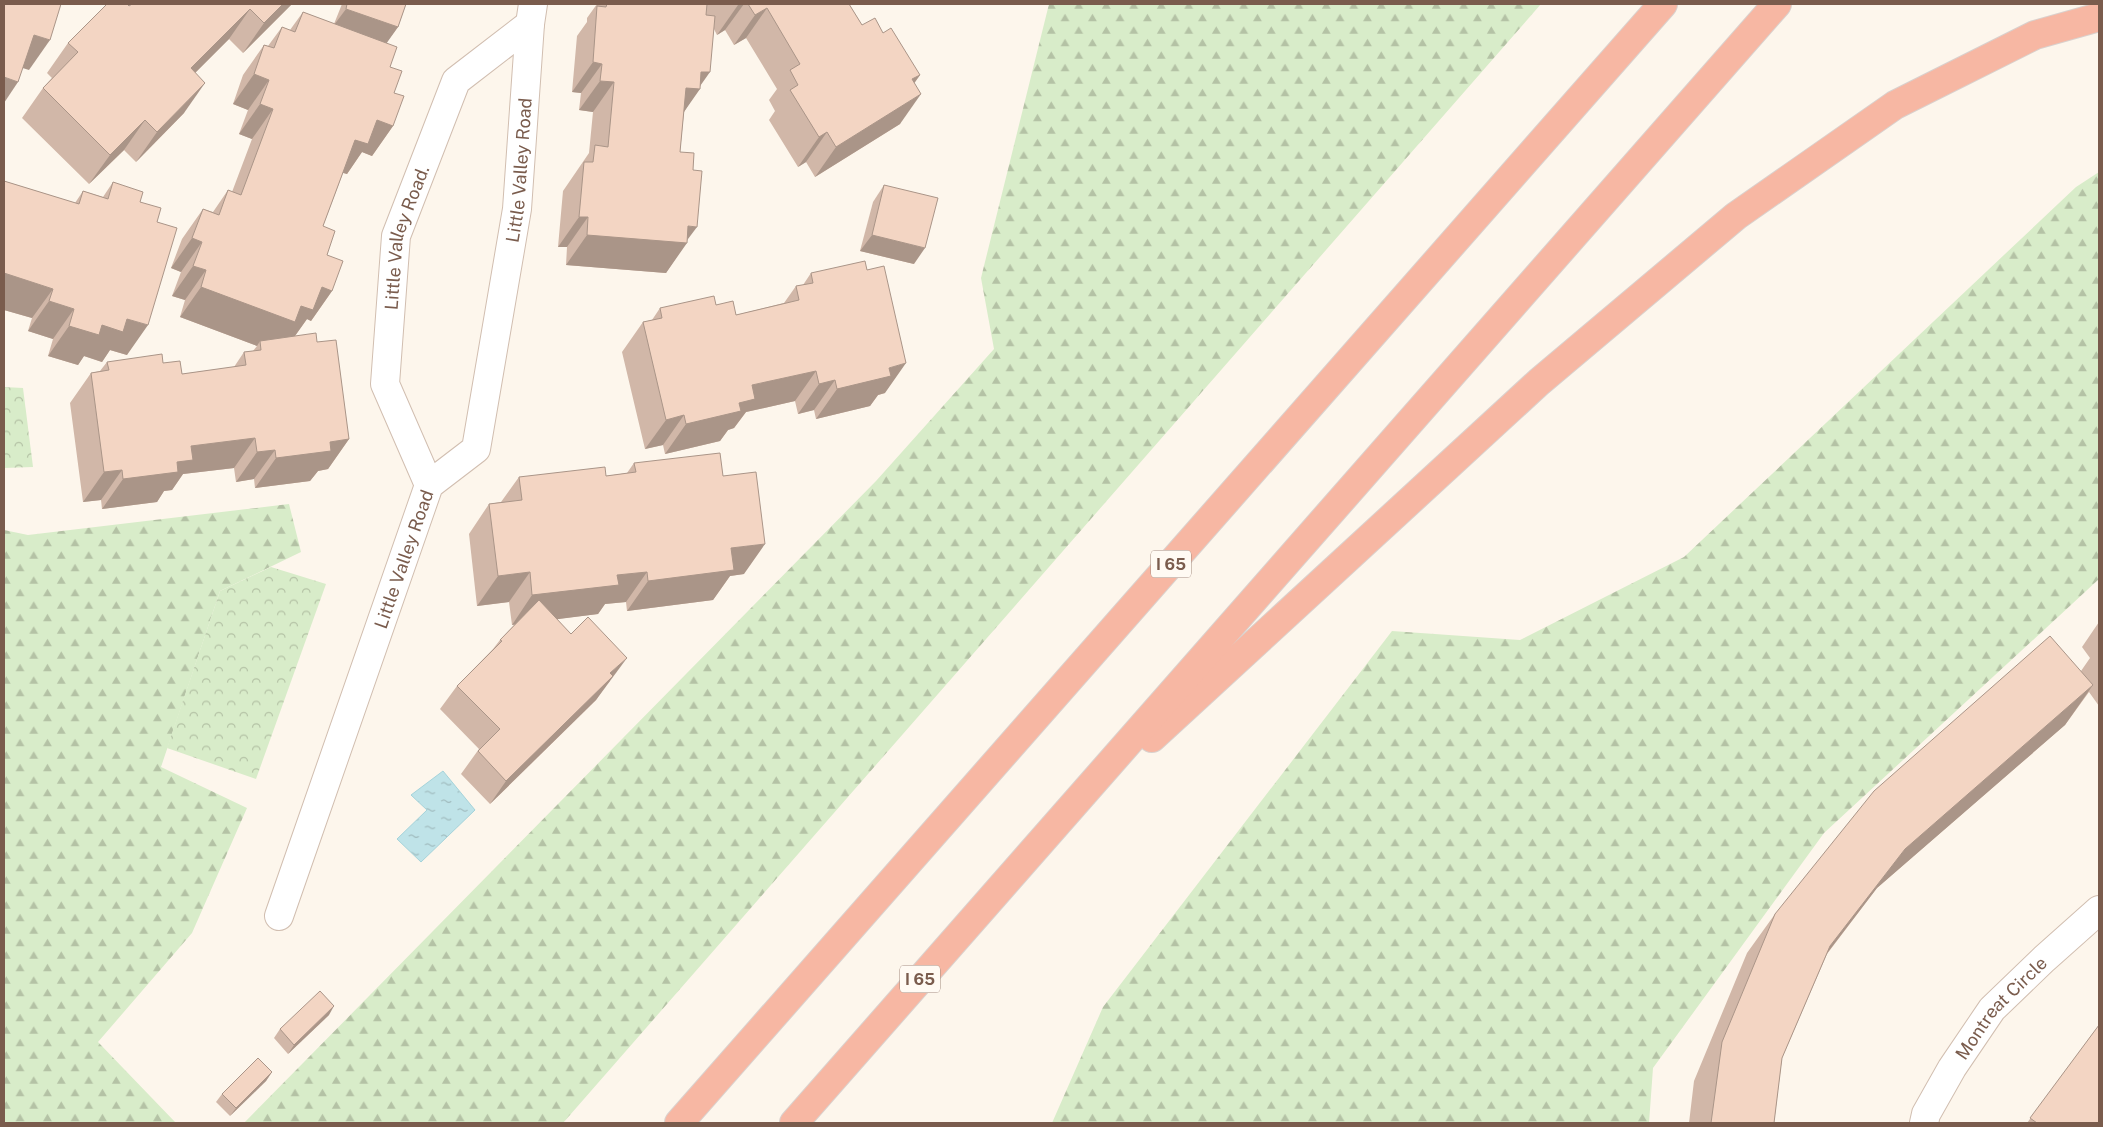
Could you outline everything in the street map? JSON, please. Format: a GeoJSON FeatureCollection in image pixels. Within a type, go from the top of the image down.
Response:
{"type":"FeatureCollection","features":[{"type":"Feature","properties":{"kind":"highway","name":"I 65"},"geometry":{"type":"LineString","coordinates":[[679,1123],[1663,4]]}},
{"type":"Feature","properties":{"kind":"highway","name":"I 65"},"geometry":{"type":"LineString","coordinates":[[794,1123],[1776,4]]}},
{"type":"Feature","properties":{"kind":"highway"},"geometry":{"type":"LineString","coordinates":[[1046,836],[1539,382],[1736,216],[1895,105],[2035,35],[2099,17]]}},
{"type":"Feature","properties":{"kind":"street","name":"Little Valley Road."},"geometry":{"type":"LineString","coordinates":[[429,485],[386,384],[396,236],[456,81],[531,14]]}},
{"type":"Feature","properties":{"kind":"street","name":"Little Valley Road"},"geometry":{"type":"LineString","coordinates":[[279,916],[429,485],[476,449],[517,209],[531,14]]}},
{"type":"Feature","properties":{"kind":"street","name":"Montreat Circle"},"geometry":{"type":"LineString","coordinates":[[1924,1123],[1926,1114],[1952,1068],[1992,1009],[2099,910]]}},
{"type":"Feature","properties":{"kind":"green space"},"geometry":{"type":"Polygon","coordinates":[[[1049,4],[1541,4],[563,1123],[244,1123],[876,481],[994,349],[981,278],[1049,4]]]}},
{"type":"Feature","properties":{"kind":"green space"},"geometry":{"type":"Polygon","coordinates":[[[2099,172],[2099,579],[1824,833],[1653,1068],[1649,1123],[1052,1123],[1103,1007],[1392,631],[1520,640],[1684,557],[2076,187],[2099,172]]]}},
{"type":"Feature","properties":{"kind":"green space"},"geometry":{"type":"Polygon","coordinates":[[[4,387],[23,388],[33,467],[4,468],[4,387]]]}},
{"type":"Feature","properties":{"kind":"green space"},"geometry":{"type":"Polygon","coordinates":[[[289,504],[301,552],[220,591],[161,767],[247,808],[192,933],[98,1042],[176,1123],[4,1123],[4,530],[28,535],[289,504]]]}},
{"type":"Feature","properties":{"kind":"green space"},"geometry":{"type":"Polygon","coordinates":[[[271,567],[326,584],[256,779],[167,748],[220,591],[271,567]]]}},
{"type":"Feature","properties":{"kind":"water"},"geometry":{"type":"Polygon","coordinates":[[[443,771],[475,810],[421,862],[397,839],[427,810],[411,795],[443,771]]]}},
{"type":"Feature","properties":{"kind":"building"},"geometry":{"type":"Polygon","coordinates":[[[4,4],[61,4],[50,40],[34,35],[18,82],[4,77],[4,4]]]}},
{"type":"Feature","properties":{"kind":"building"},"geometry":{"type":"Polygon","coordinates":[[[107,4],[127,4],[129,6],[132,4],[283,4],[264,23],[250,9],[191,68],[205,83],[157,132],[145,120],[110,155],[43,88],[78,52],[68,43],[107,4]]]}},
{"type":"Feature","properties":{"kind":"building"},"geometry":{"type":"Polygon","coordinates":[[[347,4],[406,4],[398,27],[346,9],[347,4]]]}},
{"type":"Feature","properties":{"kind":"building"},"geometry":{"type":"Polygon","coordinates":[[[607,4],[707,4],[706,15],[715,16],[710,72],[701,72],[700,89],[686,88],[680,152],[694,153],[693,170],[702,171],[697,227],[688,226],[687,243],[587,235],[588,217],[579,217],[584,162],[593,162],[595,145],[608,147],[614,82],[600,81],[602,64],[593,62],[597,6],[606,7],[607,4]]]}},
{"type":"Feature","properties":{"kind":"building"},"geometry":{"type":"Polygon","coordinates":[[[748,4],[849,4],[862,25],[875,18],[883,33],[891,28],[920,75],[912,79],[921,94],[836,147],[827,132],[819,137],[790,90],[798,85],[790,70],[800,64],[767,8],[755,15],[748,4]]]}},
{"type":"Feature","properties":{"kind":"building"},"geometry":{"type":"Polygon","coordinates":[[[303,12],[397,47],[390,67],[402,71],[394,93],[404,96],[393,126],[377,120],[368,144],[355,140],[323,226],[335,231],[327,255],[343,261],[332,291],[322,287],[313,310],[301,306],[295,322],[201,287],[206,270],[193,266],[202,242],[192,238],[203,209],[219,215],[228,190],[241,195],[273,109],[260,104],[269,80],[254,74],[264,45],[274,48],[282,27],[295,32],[303,12]]]}},
{"type":"Feature","properties":{"kind":"building"},"geometry":{"type":"Polygon","coordinates":[[[4,181],[79,204],[83,191],[108,199],[113,182],[143,192],[140,202],[161,208],[157,222],[177,228],[148,325],[127,319],[123,332],[102,325],[99,335],[69,326],[74,309],[49,301],[53,289],[4,273],[4,181]]]}},
{"type":"Feature","properties":{"kind":"building"},"geometry":{"type":"Polygon","coordinates":[[[884,185],[938,198],[925,248],[872,235],[884,185]]]}},
{"type":"Feature","properties":{"kind":"building"},"geometry":{"type":"Polygon","coordinates":[[[865,261],[867,270],[884,266],[906,363],[889,368],[891,376],[837,389],[835,380],[819,384],[816,371],[752,385],[755,399],[739,403],[741,411],[686,424],[684,415],[666,420],[643,322],[662,318],[660,308],[714,296],[716,305],[733,301],[736,315],[799,300],[796,286],[813,283],[811,273],[865,261]]]}},
{"type":"Feature","properties":{"kind":"building"},"geometry":{"type":"Polygon","coordinates":[[[316,333],[317,342],[336,340],[349,439],[330,442],[331,451],[276,458],[275,450],[257,452],[255,438],[191,446],[193,460],[177,462],[178,472],[123,479],[122,470],[104,472],[91,373],[109,370],[107,362],[162,354],[163,363],[180,361],[182,374],[246,365],[244,352],[261,350],[260,341],[316,333]]]}},
{"type":"Feature","properties":{"kind":"building"},"geometry":{"type":"Polygon","coordinates":[[[720,453],[723,476],[756,472],[765,544],[731,548],[734,570],[648,581],[647,572],[617,575],[619,585],[532,595],[530,572],[498,576],[489,504],[522,500],[519,477],[605,467],[606,476],[636,472],[634,463],[720,453]]]}},
{"type":"Feature","properties":{"kind":"building"},"geometry":{"type":"Polygon","coordinates":[[[539,600],[571,634],[588,617],[627,658],[610,673],[613,676],[506,781],[478,751],[500,729],[457,686],[502,641],[500,640],[539,600]]]}},
{"type":"Feature","properties":{"kind":"building"},"geometry":{"type":"Polygon","coordinates":[[[2050,636],[2093,685],[1905,849],[1830,946],[1782,1058],[1774,1123],[1711,1123],[1722,1042],[1775,914],[1874,791],[2050,636]]]}},
{"type":"Feature","properties":{"kind":"building"},"geometry":{"type":"Polygon","coordinates":[[[320,991],[334,1006],[294,1045],[280,1029],[320,991]]]}},
{"type":"Feature","properties":{"kind":"building"},"geometry":{"type":"Polygon","coordinates":[[[2099,1025],[2099,1123],[2037,1123],[2030,1118],[2099,1025]]]}},
{"type":"Feature","properties":{"kind":"building"},"geometry":{"type":"Polygon","coordinates":[[[258,1058],[272,1072],[236,1108],[222,1094],[258,1058]]]}}]}
